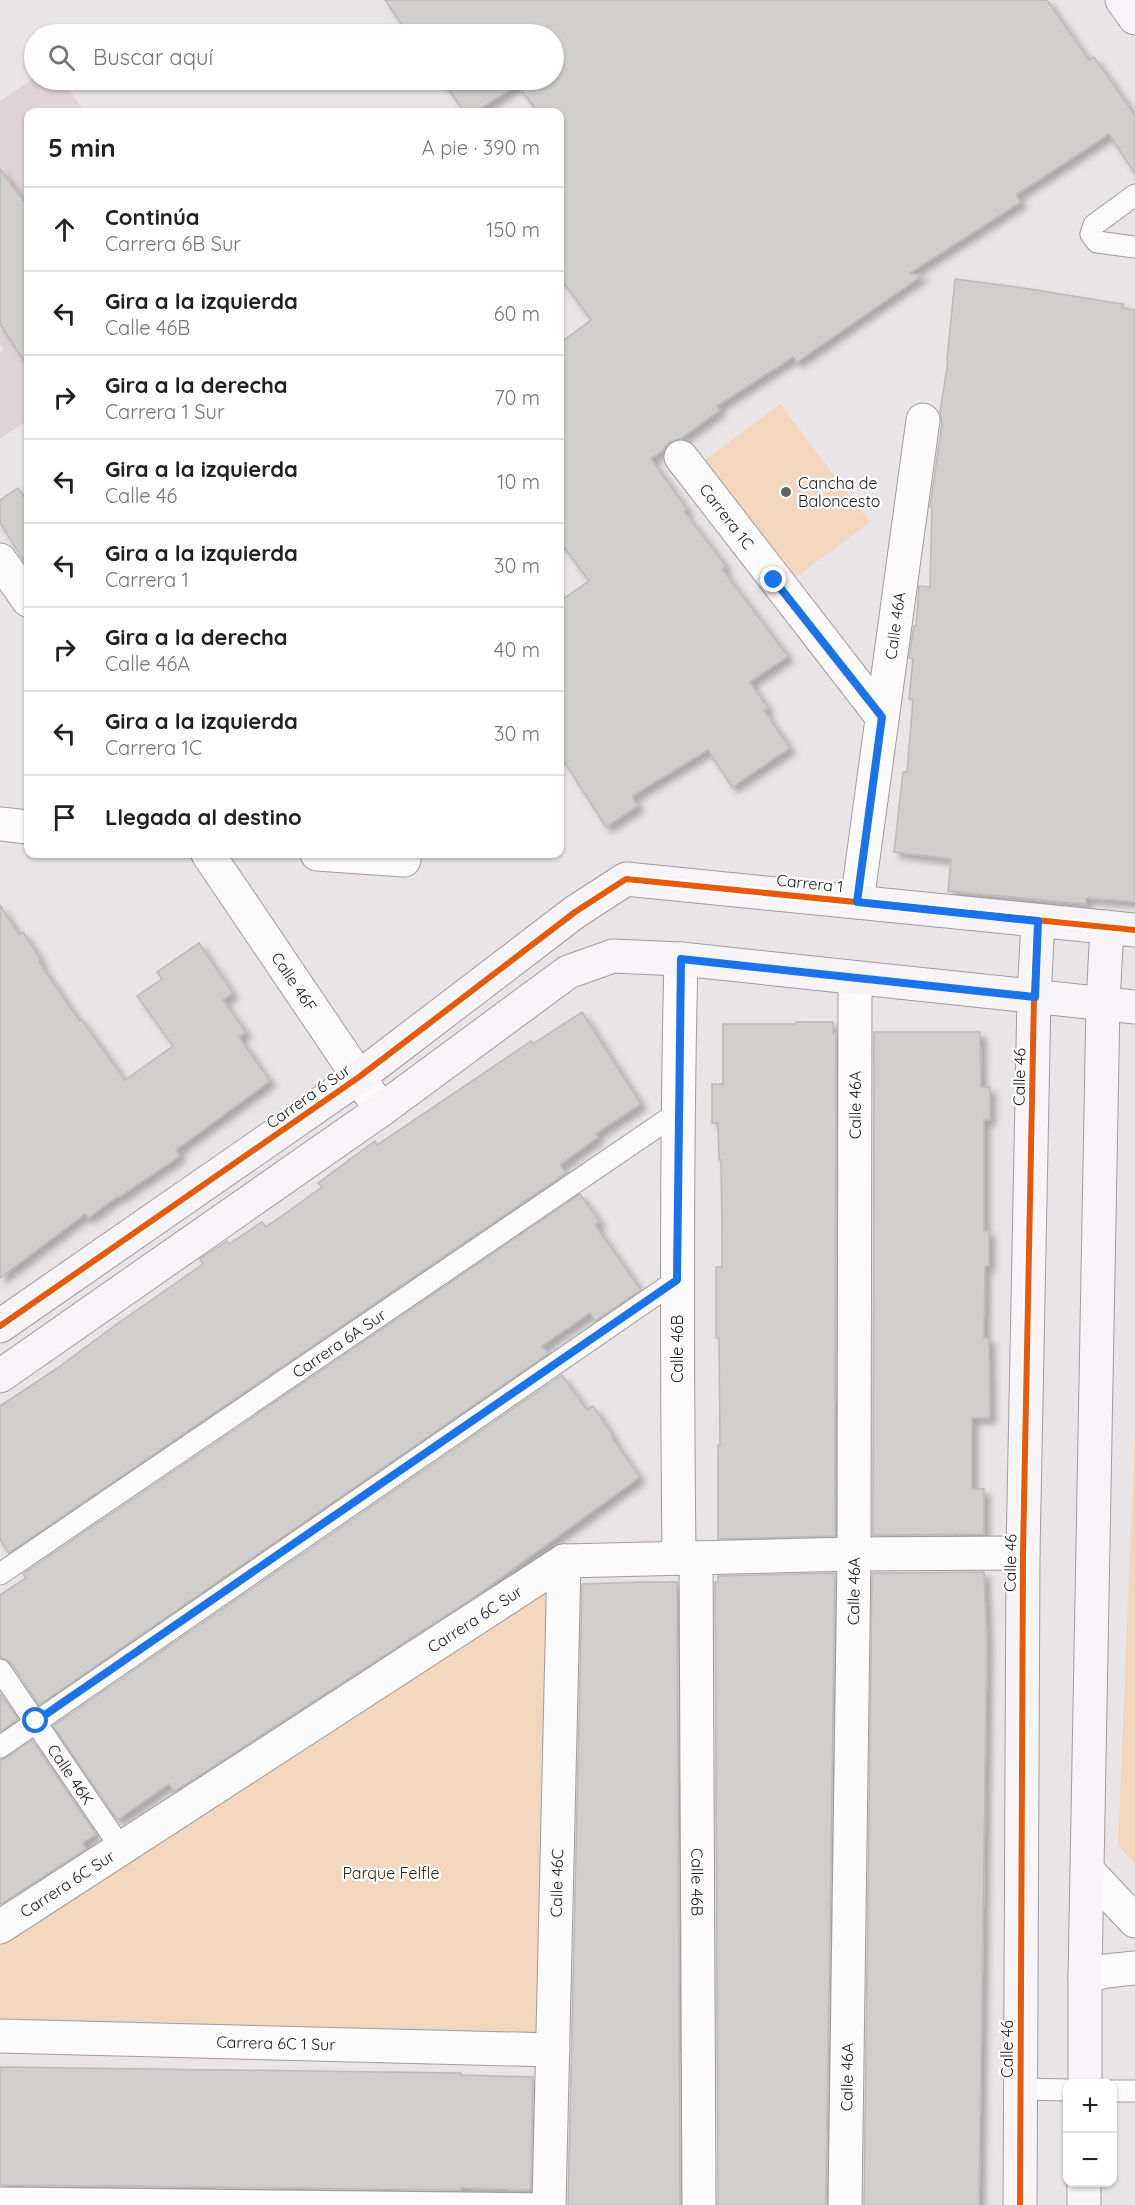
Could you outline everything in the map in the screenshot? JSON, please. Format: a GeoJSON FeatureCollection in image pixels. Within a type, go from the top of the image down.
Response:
{"type":"FeatureCollection","features":[{"type":"Feature","properties":{"kind":"street"},"geometry":{"type":"LineString","coordinates":[[1122,0],[1135,18]]}},
{"type":"Feature","properties":{"kind":"street","name":"Calle 46A"},"geometry":{"type":"LineString","coordinates":[[857,902],[923,420]]}},
{"type":"Feature","properties":{"kind":"street","name":"Carrera 1C"},"geometry":{"type":"LineString","coordinates":[[681,457],[882,717]]}},
{"type":"Feature","properties":{"kind":"street"},"geometry":{"type":"LineString","coordinates":[[0,560],[24,594]]}},
{"type":"Feature","properties":{"kind":"street"},"geometry":{"type":"LineString","coordinates":[[0,825],[24,827]]}},
{"type":"Feature","properties":{"kind":"street","name":"Calle 46F"},"geometry":{"type":"LineString","coordinates":[[211,858],[381,1110]]}},
{"type":"Feature","properties":{"kind":"street"},"geometry":{"type":"LineString","coordinates":[[375,858],[404,860]]}},
{"type":"Feature","properties":{"kind":"street","name":"Carrera 1"},"geometry":{"type":"LineString","coordinates":[[626,879],[1121,928]]}},
{"type":"Feature","properties":{"kind":"street","name":"Carrera 6 Sur"},"geometry":{"type":"LineString","coordinates":[[0,1326],[359,1077],[575,912],[626,879]]}},
{"type":"Feature","properties":{"kind":"street","name":"Calle 46"},"geometry":{"type":"LineString","coordinates":[[1020,2205],[1023,1553],[1038,921]]}},
{"type":"Feature","properties":{"kind":"street"},"geometry":{"type":"LineString","coordinates":[[1085,2079],[1103,1004],[1121,928]]}},
{"type":"Feature","properties":{"kind":"street"},"geometry":{"type":"LineString","coordinates":[[0,1376],[381,1110],[568,972],[613,956],[681,959],[1135,1007]]}},
{"type":"Feature","properties":{"kind":"street","name":"Calle 46B"},"geometry":{"type":"LineString","coordinates":[[681,959],[677,1113],[677,1280],[688,1558],[699,2205]]}},
{"type":"Feature","properties":{"kind":"street","name":"Calle 46A"},"geometry":{"type":"LineString","coordinates":[[845,2205],[854,1554],[855,978]]}},
{"type":"Feature","properties":{"kind":"street"},"geometry":{"type":"LineString","coordinates":[[564,1561],[854,1554],[1023,1553]]}},
{"type":"Feature","properties":{"kind":"street","name":"Carrera 6C Sur"},"geometry":{"type":"LineString","coordinates":[[0,1928],[564,1561]]}},
{"type":"Feature","properties":{"kind":"street","name":"Calle 46C"},"geometry":{"type":"LineString","coordinates":[[549,2204],[564,1561]]}},
{"type":"Feature","properties":{"kind":"street"},"geometry":{"type":"LineString","coordinates":[[1088,1871],[1135,1921]]}},
{"type":"Feature","properties":{"kind":"street"},"geometry":{"type":"LineString","coordinates":[[1085,1977],[1106,1971],[1135,1968]]}},
{"type":"Feature","properties":{"kind":"street","name":"Carrera 6C 1 Sur"},"geometry":{"type":"LineString","coordinates":[[0,2036],[553,2050]]}},
{"type":"Feature","properties":{"kind":"street"},"geometry":{"type":"LineString","coordinates":[[1084,2187],[1084,2205]]}},
{"type":"Feature","properties":{"kind":"lane"},"geometry":{"type":"LineString","coordinates":[[1135,195],[1094,225],[1091,234],[1097,242],[1135,247]]}},
{"type":"Feature","properties":{"kind":"lane","name":"Carrera 6A Sur"},"geometry":{"type":"LineString","coordinates":[[0,1574],[677,1113]]}},
{"type":"Feature","properties":{"kind":"lane"},"geometry":{"type":"LineString","coordinates":[[0,1747],[677,1280]]}},
{"type":"Feature","properties":{"kind":"lane","name":"Calle 46K"},"geometry":{"type":"LineString","coordinates":[[0,1670],[121,1848]]}},
{"type":"Feature","properties":{"kind":"lane"},"geometry":{"type":"LineString","coordinates":[[1020,2089],[1063,2090]]}},
{"type":"Feature","properties":{"kind":"lane"},"geometry":{"type":"LineString","coordinates":[[1117,2091],[1135,2091]]}},
{"type":"Feature","properties":{"kind":"lane"},"geometry":{"type":"LineString","coordinates":[[0,2198],[549,2204]]}},
{"type":"Feature","properties":{"kind":"shaded area"},"geometry":{"type":"Polygon","coordinates":[[[24,85],[24,90],[69,90],[82,108],[24,108],[24,423],[0,439],[0,353],[4,350],[0,344],[0,101],[24,85]]]}},
{"type":"Feature","properties":{"kind":"green space","name":"Cancha de Baloncesto"},"geometry":{"type":"Polygon","coordinates":[[[780,404],[870,522],[792,580],[702,462],[780,404]]]}},
{"type":"Feature","properties":{"kind":"green space"},"geometry":{"type":"Polygon","coordinates":[[[1135,1428],[1135,1864],[1118,1845],[1135,1428]]]}},
{"type":"Feature","properties":{"kind":"green space","name":"Parque Felfle"},"geometry":{"type":"Polygon","coordinates":[[[558,1569],[550,2039],[0,2029],[0,1937],[558,1569]]]}},
{"type":"Feature","properties":{"kind":"building"},"geometry":{"type":"Polygon","coordinates":[[[385,0],[1047,0],[1089,60],[1094,57],[1135,115],[1135,174],[1109,134],[1016,195],[1021,202],[910,273],[923,275],[797,362],[793,357],[717,406],[720,410],[680,439],[670,442],[651,459],[687,509],[684,511],[726,566],[722,569],[788,656],[750,682],[768,708],[764,710],[790,748],[732,787],[708,750],[632,796],[638,806],[606,827],[564,761],[564,598],[589,581],[564,547],[564,340],[591,320],[564,283],[564,108],[535,108],[521,90],[564,90],[564,24],[401,24],[385,0]]]}},
{"type":"Feature","properties":{"kind":"building"},"geometry":{"type":"Polygon","coordinates":[[[449,90],[509,90],[481,108],[461,108],[449,90]]]}},
{"type":"Feature","properties":{"kind":"building"},"geometry":{"type":"Polygon","coordinates":[[[0,169],[24,202],[24,361],[0,324],[0,169]]]}},
{"type":"Feature","properties":{"kind":"building"},"geometry":{"type":"Polygon","coordinates":[[[955,279],[1123,304],[1122,308],[1135,310],[1135,902],[1086,898],[1086,904],[948,891],[951,859],[894,852],[903,772],[907,772],[913,700],[909,699],[913,659],[909,658],[914,626],[916,626],[919,586],[930,587],[932,507],[930,507],[942,423],[940,412],[948,361],[955,279]]]}},
{"type":"Feature","properties":{"kind":"building"},"geometry":{"type":"Polygon","coordinates":[[[18,488],[24,497],[24,561],[0,523],[0,500],[18,488]]]}},
{"type":"Feature","properties":{"kind":"building"},"geometry":{"type":"Polygon","coordinates":[[[0,905],[19,934],[23,932],[41,960],[39,962],[79,1020],[81,1019],[125,1080],[173,1046],[137,996],[162,979],[157,972],[199,943],[233,993],[223,1000],[246,1032],[239,1037],[270,1081],[176,1150],[180,1156],[88,1218],[85,1214],[0,1278],[0,905]]]}},
{"type":"Feature","properties":{"kind":"building"},"geometry":{"type":"Polygon","coordinates":[[[582,1012],[641,1104],[595,1134],[598,1137],[560,1165],[566,1173],[9,1553],[0,1540],[0,1406],[203,1264],[200,1259],[227,1241],[229,1244],[262,1222],[266,1227],[322,1187],[318,1183],[375,1141],[377,1145],[531,1041],[533,1044],[582,1012]]]}},
{"type":"Feature","properties":{"kind":"building"},"geometry":{"type":"Polygon","coordinates":[[[796,1022],[833,1022],[833,1033],[836,1033],[835,1536],[718,1539],[718,1445],[720,1445],[716,1267],[722,1267],[721,1160],[719,1160],[718,1123],[712,1123],[712,1084],[723,1084],[723,1024],[796,1024],[796,1022]]]}},
{"type":"Feature","properties":{"kind":"building"},"geometry":{"type":"Polygon","coordinates":[[[874,1032],[980,1032],[981,1087],[990,1087],[990,1120],[984,1120],[984,1231],[989,1231],[989,1266],[985,1266],[984,1338],[989,1338],[990,1418],[972,1418],[972,1489],[984,1489],[984,1534],[873,1535],[874,1032]]]}},
{"type":"Feature","properties":{"kind":"building"},"geometry":{"type":"Polygon","coordinates":[[[580,1194],[600,1222],[595,1225],[641,1290],[595,1321],[590,1313],[542,1346],[548,1354],[39,1705],[11,1663],[0,1657],[0,1595],[26,1578],[23,1574],[580,1194]]]}},
{"type":"Feature","properties":{"kind":"building"},"geometry":{"type":"Polygon","coordinates":[[[562,1375],[587,1410],[593,1406],[614,1437],[612,1438],[640,1477],[473,1598],[174,1792],[169,1784],[117,1820],[53,1726],[562,1375]]]}},
{"type":"Feature","properties":{"kind":"building"},"geometry":{"type":"Polygon","coordinates":[[[984,1572],[987,1643],[979,2205],[864,2205],[872,1573],[984,1572]]]}},
{"type":"Feature","properties":{"kind":"building"},"geometry":{"type":"Polygon","coordinates":[[[835,1573],[826,2205],[718,2205],[715,1582],[718,1582],[718,1576],[835,1573]]]}},
{"type":"Feature","properties":{"kind":"building"},"geometry":{"type":"Polygon","coordinates":[[[677,1582],[680,2205],[568,2205],[582,1584],[677,1582]]]}},
{"type":"Feature","properties":{"kind":"building"},"geometry":{"type":"Polygon","coordinates":[[[0,1693],[18,1719],[0,1732],[0,1693]]]}},
{"type":"Feature","properties":{"kind":"building"},"geometry":{"type":"Polygon","coordinates":[[[32,1740],[96,1834],[83,1843],[86,1849],[0,1905],[0,1760],[32,1740]]]}},
{"type":"Feature","properties":{"kind":"building"},"geometry":{"type":"Polygon","coordinates":[[[0,2067],[461,2073],[461,2075],[533,2077],[531,2190],[0,2185],[0,2067]]]}},
{"type":"Feature","properties":{"kind":"cycle path"},"geometry":{"type":"LineString","coordinates":[[0,1326],[359,1077],[575,912],[626,879],[1135,930]]}},
{"type":"Feature","properties":{"kind":"cycle path"},"geometry":{"type":"LineString","coordinates":[[1020,2205],[1023,1553],[1034,997],[1038,921]]}},
{"type":"Feature","properties":{"kind":"place","name":"Cancha de Baloncesto"},"geometry":{"type":"Point","coordinates":[786,492]}},
{"type":"Feature","properties":{"kind":"route"},"geometry":{"type":"LineString","coordinates":[[36,1721],[677,1280],[677,1113],[681,959],[1035,997],[1038,921],[857,902],[882,717],[774,580]]}}]}
